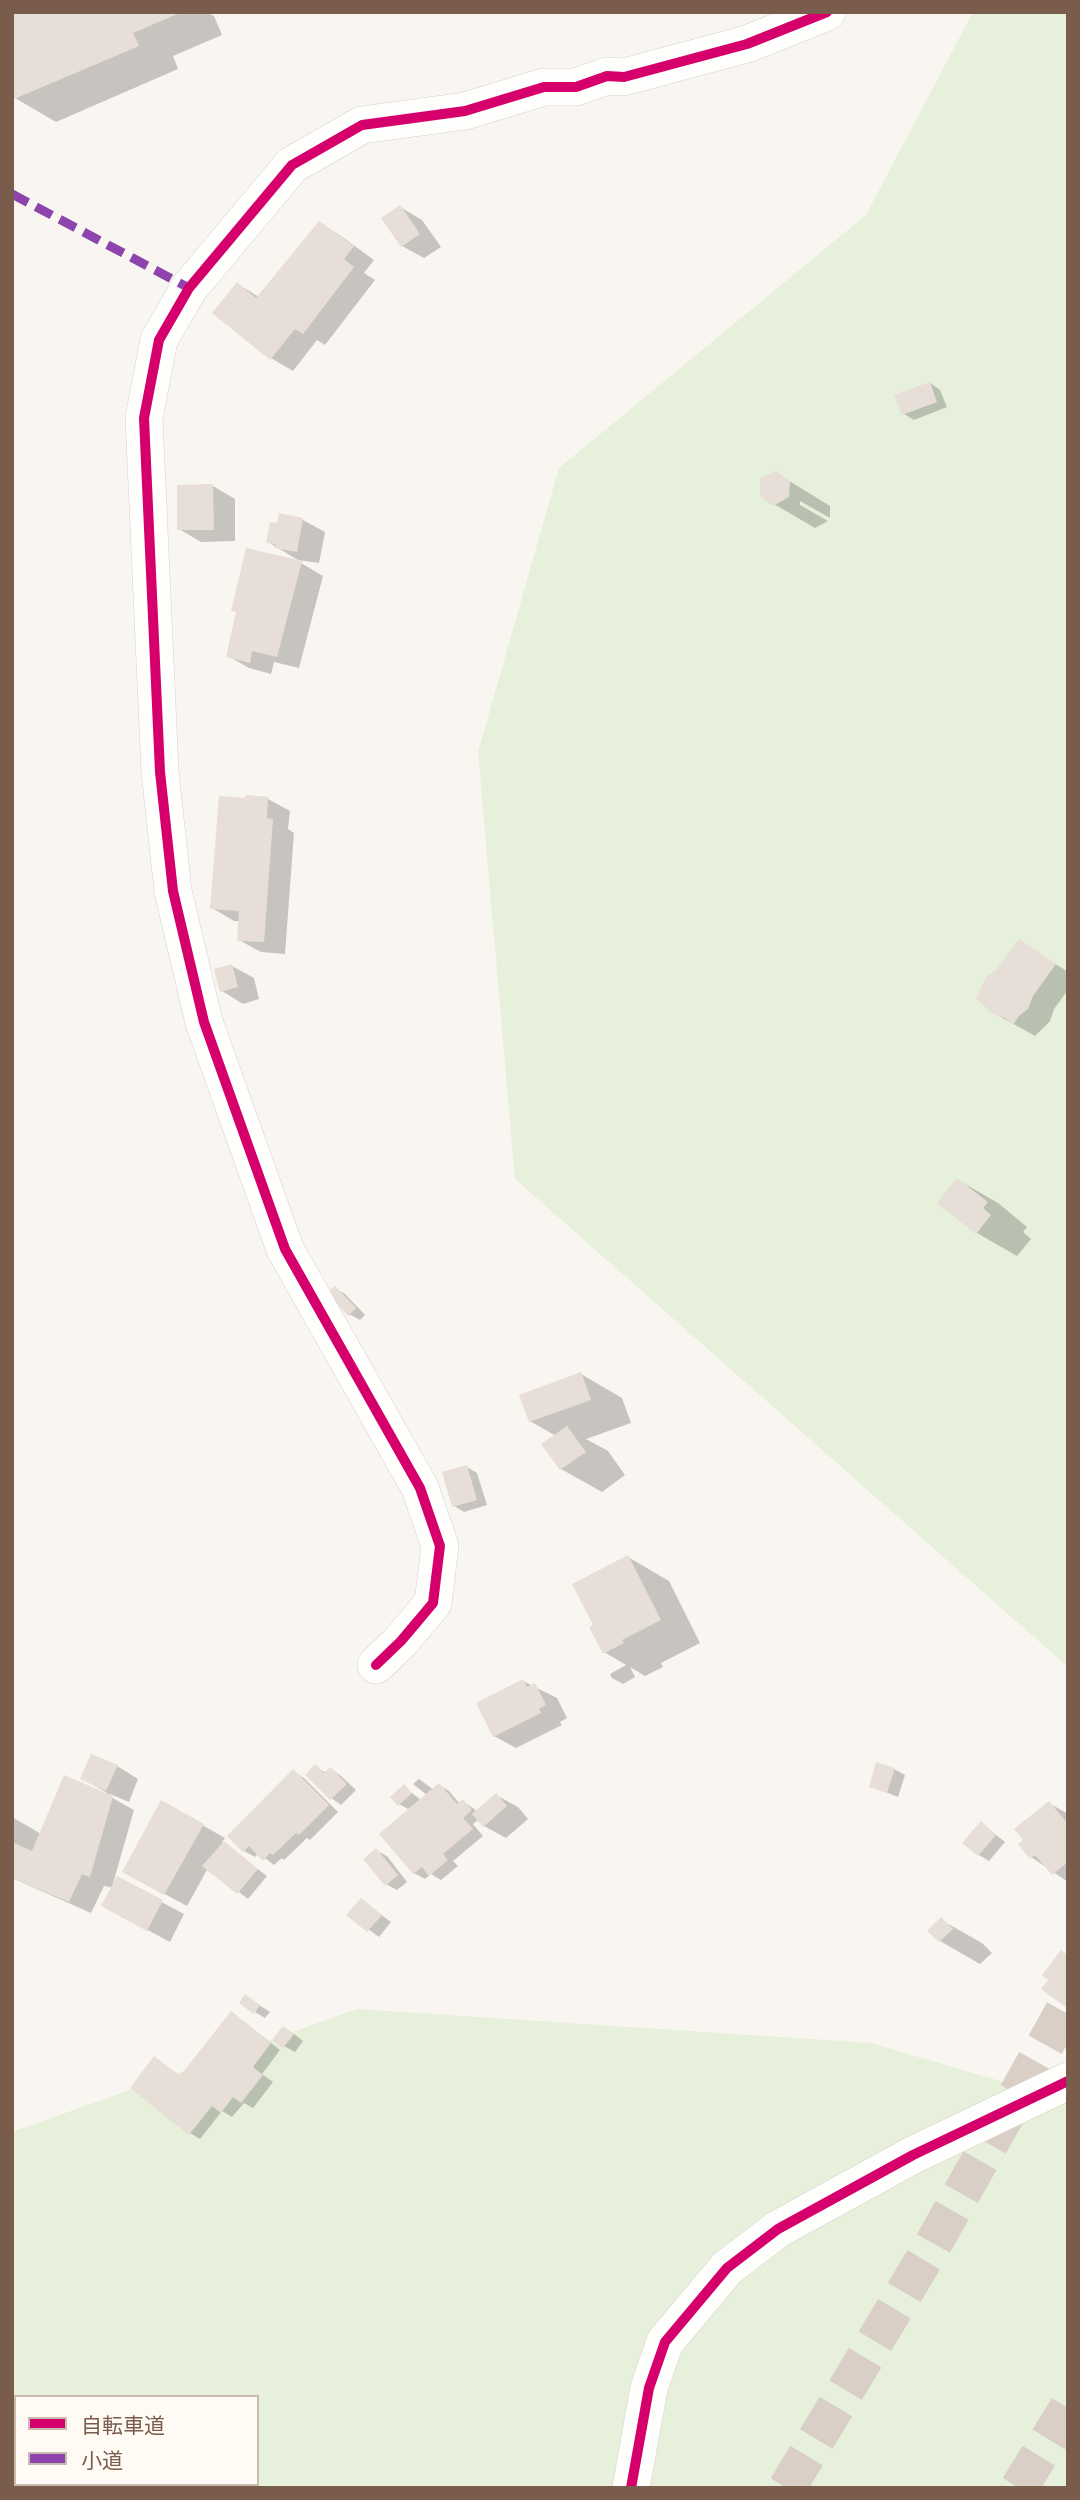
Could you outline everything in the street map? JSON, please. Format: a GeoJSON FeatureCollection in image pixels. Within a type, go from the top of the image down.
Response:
{"type":"FeatureCollection","features":[{"type":"Feature","properties":{"kind":"street"},"geometry":{"type":"LineString","coordinates":[[376,1665],[401,1641],[433,1603],[440,1546],[420,1489],[285,1249],[204,1022],[182,930],[173,891],[160,772],[145,458],[144,418],[159,340],[189,288],[292,165],[362,125],[465,111],[544,87],[576,87],[607,76],[624,77],[747,44],[827,12]]}},
{"type":"Feature","properties":{"kind":"street"},"geometry":{"type":"LineString","coordinates":[[631,2488],[649,2388],[665,2342],[727,2268],[778,2229],[888,2169],[1068,2081]]}},
{"type":"Feature","properties":{"kind":"green space"},"geometry":{"type":"Polygon","coordinates":[[[973,12],[1068,12],[1068,1667],[515,1179],[478,752],[559,468],[866,215],[973,12]]]}},
{"type":"Feature","properties":{"kind":"green space"},"geometry":{"type":"Polygon","coordinates":[[[357,2009],[871,2043],[1068,2101],[1068,2488],[12,2488],[12,2132],[357,2009]]]}},
{"type":"Feature","properties":{"kind":"building"},"geometry":{"type":"Polygon","coordinates":[[[12,12],[182,12],[133,33],[139,46],[14,99],[12,12]]]}},
{"type":"Feature","properties":{"kind":"building"},"geometry":{"type":"Polygon","coordinates":[[[400,205],[420,234],[401,247],[381,218],[400,205]]]}},
{"type":"Feature","properties":{"kind":"building"},"geometry":{"type":"Polygon","coordinates":[[[319,221],[354,246],[344,259],[354,267],[303,334],[295,329],[270,360],[212,313],[237,282],[256,298],[319,221]]]}},
{"type":"Feature","properties":{"kind":"building"},"geometry":{"type":"Polygon","coordinates":[[[930,382],[937,402],[902,415],[894,395],[930,382]]]}},
{"type":"Feature","properties":{"kind":"building"},"geometry":{"type":"Polygon","coordinates":[[[776,471],[790,481],[789,497],[773,506],[760,496],[760,478],[776,471]]]}},
{"type":"Feature","properties":{"kind":"building"},"geometry":{"type":"Polygon","coordinates":[[[213,484],[214,530],[177,530],[177,485],[213,484]]]}},
{"type":"Feature","properties":{"kind":"building"},"geometry":{"type":"Polygon","coordinates":[[[279,513],[303,518],[297,552],[274,548],[275,544],[266,543],[270,522],[277,523],[279,513]]]}},
{"type":"Feature","properties":{"kind":"building"},"geometry":{"type":"Polygon","coordinates":[[[246,548],[302,561],[277,657],[252,651],[250,663],[226,657],[236,612],[231,611],[246,548]]]}},
{"type":"Feature","properties":{"kind":"building"},"geometry":{"type":"Polygon","coordinates":[[[246,795],[268,797],[267,818],[273,819],[264,942],[237,941],[239,911],[210,909],[219,796],[245,798],[246,795]]]}},
{"type":"Feature","properties":{"kind":"building"},"geometry":{"type":"Polygon","coordinates":[[[1019,939],[1056,964],[1033,996],[1028,1009],[1013,1025],[1005,1018],[993,1014],[976,998],[986,977],[997,969],[1019,939]]]}},
{"type":"Feature","properties":{"kind":"building"},"geometry":{"type":"Polygon","coordinates":[[[232,964],[238,987],[220,992],[214,969],[232,964]]]}},
{"type":"Feature","properties":{"kind":"building"},"geometry":{"type":"Polygon","coordinates":[[[957,1178],[988,1202],[983,1208],[991,1215],[976,1234],[937,1203],[957,1178]]]}},
{"type":"Feature","properties":{"kind":"building"},"geometry":{"type":"Polygon","coordinates":[[[335,1286],[356,1308],[348,1316],[326,1293],[335,1286]]]}},
{"type":"Feature","properties":{"kind":"building"},"geometry":{"type":"Polygon","coordinates":[[[581,1372],[591,1400],[529,1422],[519,1395],[581,1372]]]}},
{"type":"Feature","properties":{"kind":"building"},"geometry":{"type":"Polygon","coordinates":[[[567,1426],[586,1452],[560,1470],[541,1444],[567,1426]]]}},
{"type":"Feature","properties":{"kind":"building"},"geometry":{"type":"Polygon","coordinates":[[[467,1465],[477,1500],[452,1507],[442,1472],[467,1465]]]}},
{"type":"Feature","properties":{"kind":"building"},"geometry":{"type":"Polygon","coordinates":[[[628,1555],[661,1620],[622,1640],[624,1643],[603,1654],[589,1627],[593,1625],[572,1584],[628,1555]]]}},
{"type":"Feature","properties":{"kind":"building"},"geometry":{"type":"Polygon","coordinates":[[[523,1679],[527,1687],[535,1683],[546,1705],[539,1709],[541,1713],[493,1737],[476,1703],[523,1679]]]}},
{"type":"Feature","properties":{"kind":"building"},"geometry":{"type":"Polygon","coordinates":[[[91,1754],[118,1765],[106,1791],[80,1779],[91,1754]]]}},
{"type":"Feature","properties":{"kind":"building"},"geometry":{"type":"Polygon","coordinates":[[[876,1762],[895,1768],[887,1793],[869,1787],[876,1762]]]}},
{"type":"Feature","properties":{"kind":"building"},"geometry":{"type":"Polygon","coordinates":[[[315,1764],[324,1773],[330,1767],[347,1784],[330,1800],[305,1775],[315,1764]]]}},
{"type":"Feature","properties":{"kind":"building"},"geometry":{"type":"Polygon","coordinates":[[[293,1769],[329,1805],[299,1835],[296,1833],[263,1861],[249,1846],[243,1852],[227,1836],[293,1769]]]}},
{"type":"Feature","properties":{"kind":"building"},"geometry":{"type":"Polygon","coordinates":[[[64,1775],[113,1796],[90,1877],[82,1874],[69,1902],[12,1878],[12,1842],[32,1851],[64,1775]]]}},
{"type":"Feature","properties":{"kind":"building"},"geometry":{"type":"Polygon","coordinates":[[[439,1783],[457,1804],[463,1799],[472,1810],[463,1818],[473,1829],[443,1854],[448,1860],[429,1876],[422,1867],[413,1874],[379,1834],[439,1783]]]}},
{"type":"Feature","properties":{"kind":"building"},"geometry":{"type":"Polygon","coordinates":[[[404,1784],[412,1793],[398,1806],[390,1797],[404,1784]]]}},
{"type":"Feature","properties":{"kind":"building"},"geometry":{"type":"Polygon","coordinates":[[[496,1793],[507,1806],[483,1827],[472,1814],[496,1793]]]}},
{"type":"Feature","properties":{"kind":"building"},"geometry":{"type":"Polygon","coordinates":[[[161,1800],[204,1824],[164,1895],[122,1872],[161,1800]]]}},
{"type":"Feature","properties":{"kind":"building"},"geometry":{"type":"Polygon","coordinates":[[[1049,1801],[1068,1824],[1068,1862],[1052,1875],[1035,1855],[1030,1859],[1018,1844],[1023,1840],[1014,1829],[1049,1801]]]}},
{"type":"Feature","properties":{"kind":"building"},"geometry":{"type":"Polygon","coordinates":[[[981,1821],[996,1835],[978,1856],[962,1843],[981,1821]]]}},
{"type":"Feature","properties":{"kind":"building"},"geometry":{"type":"Polygon","coordinates":[[[224,1841],[258,1869],[237,1894],[202,1866],[224,1841]]]}},
{"type":"Feature","properties":{"kind":"building"},"geometry":{"type":"Polygon","coordinates":[[[376,1848],[398,1875],[385,1886],[363,1859],[376,1848]]]}},
{"type":"Feature","properties":{"kind":"building"},"geometry":{"type":"Polygon","coordinates":[[[117,1876],[163,1900],[147,1931],[101,1906],[117,1876]]]}},
{"type":"Feature","properties":{"kind":"building"},"geometry":{"type":"Polygon","coordinates":[[[361,1898],[382,1915],[367,1932],[346,1915],[361,1898]]]}},
{"type":"Feature","properties":{"kind":"building"},"geometry":{"type":"Polygon","coordinates":[[[941,1917],[953,1929],[939,1942],[927,1931],[941,1917]]]}},
{"type":"Feature","properties":{"kind":"building"},"geometry":{"type":"Polygon","coordinates":[[[1061,1950],[1068,1955],[1068,2009],[1041,1989],[1048,1980],[1042,1975],[1061,1950]]]}},
{"type":"Feature","properties":{"kind":"building"},"geometry":{"type":"Polygon","coordinates":[[[245,1994],[260,2005],[254,2014],[239,2003],[245,1994]]]}},
{"type":"Feature","properties":{"kind":"building"},"geometry":{"type":"Polygon","coordinates":[[[231,2011],[271,2043],[253,2067],[263,2075],[241,2103],[233,2097],[221,2113],[212,2106],[189,2135],[130,2088],[154,2056],[180,2076],[231,2011]]]}},
{"type":"Feature","properties":{"kind":"building"},"geometry":{"type":"Polygon","coordinates":[[[283,2026],[294,2034],[283,2048],[272,2040],[283,2026]]]}},
{"type":"Feature","properties":{"kind":"tunnel"},"geometry":{"type":"LineString","coordinates":[[787,2488],[932,2246],[1068,2004]]}},
{"type":"Feature","properties":{"kind":"tunnel"},"geometry":{"type":"LineString","coordinates":[[1019,2488],[1068,2408]]}},
{"type":"Feature","properties":{"kind":"marked path"},"geometry":{"type":"LineString","coordinates":[[12,194],[189,288]]}},
{"type":"Feature","properties":{"kind":"cycle path"},"geometry":{"type":"LineString","coordinates":[[376,1665],[401,1641],[433,1603],[440,1546],[420,1488],[285,1249],[204,1022],[173,891],[160,772],[144,418],[159,340],[189,288],[292,165],[362,125],[465,111],[544,87],[576,87],[607,76],[624,77],[747,44],[827,12]]}},
{"type":"Feature","properties":{"kind":"cycle path"},"geometry":{"type":"LineString","coordinates":[[631,2488],[649,2388],[665,2342],[727,2268],[778,2229],[913,2155],[1068,2081]]}}]}
